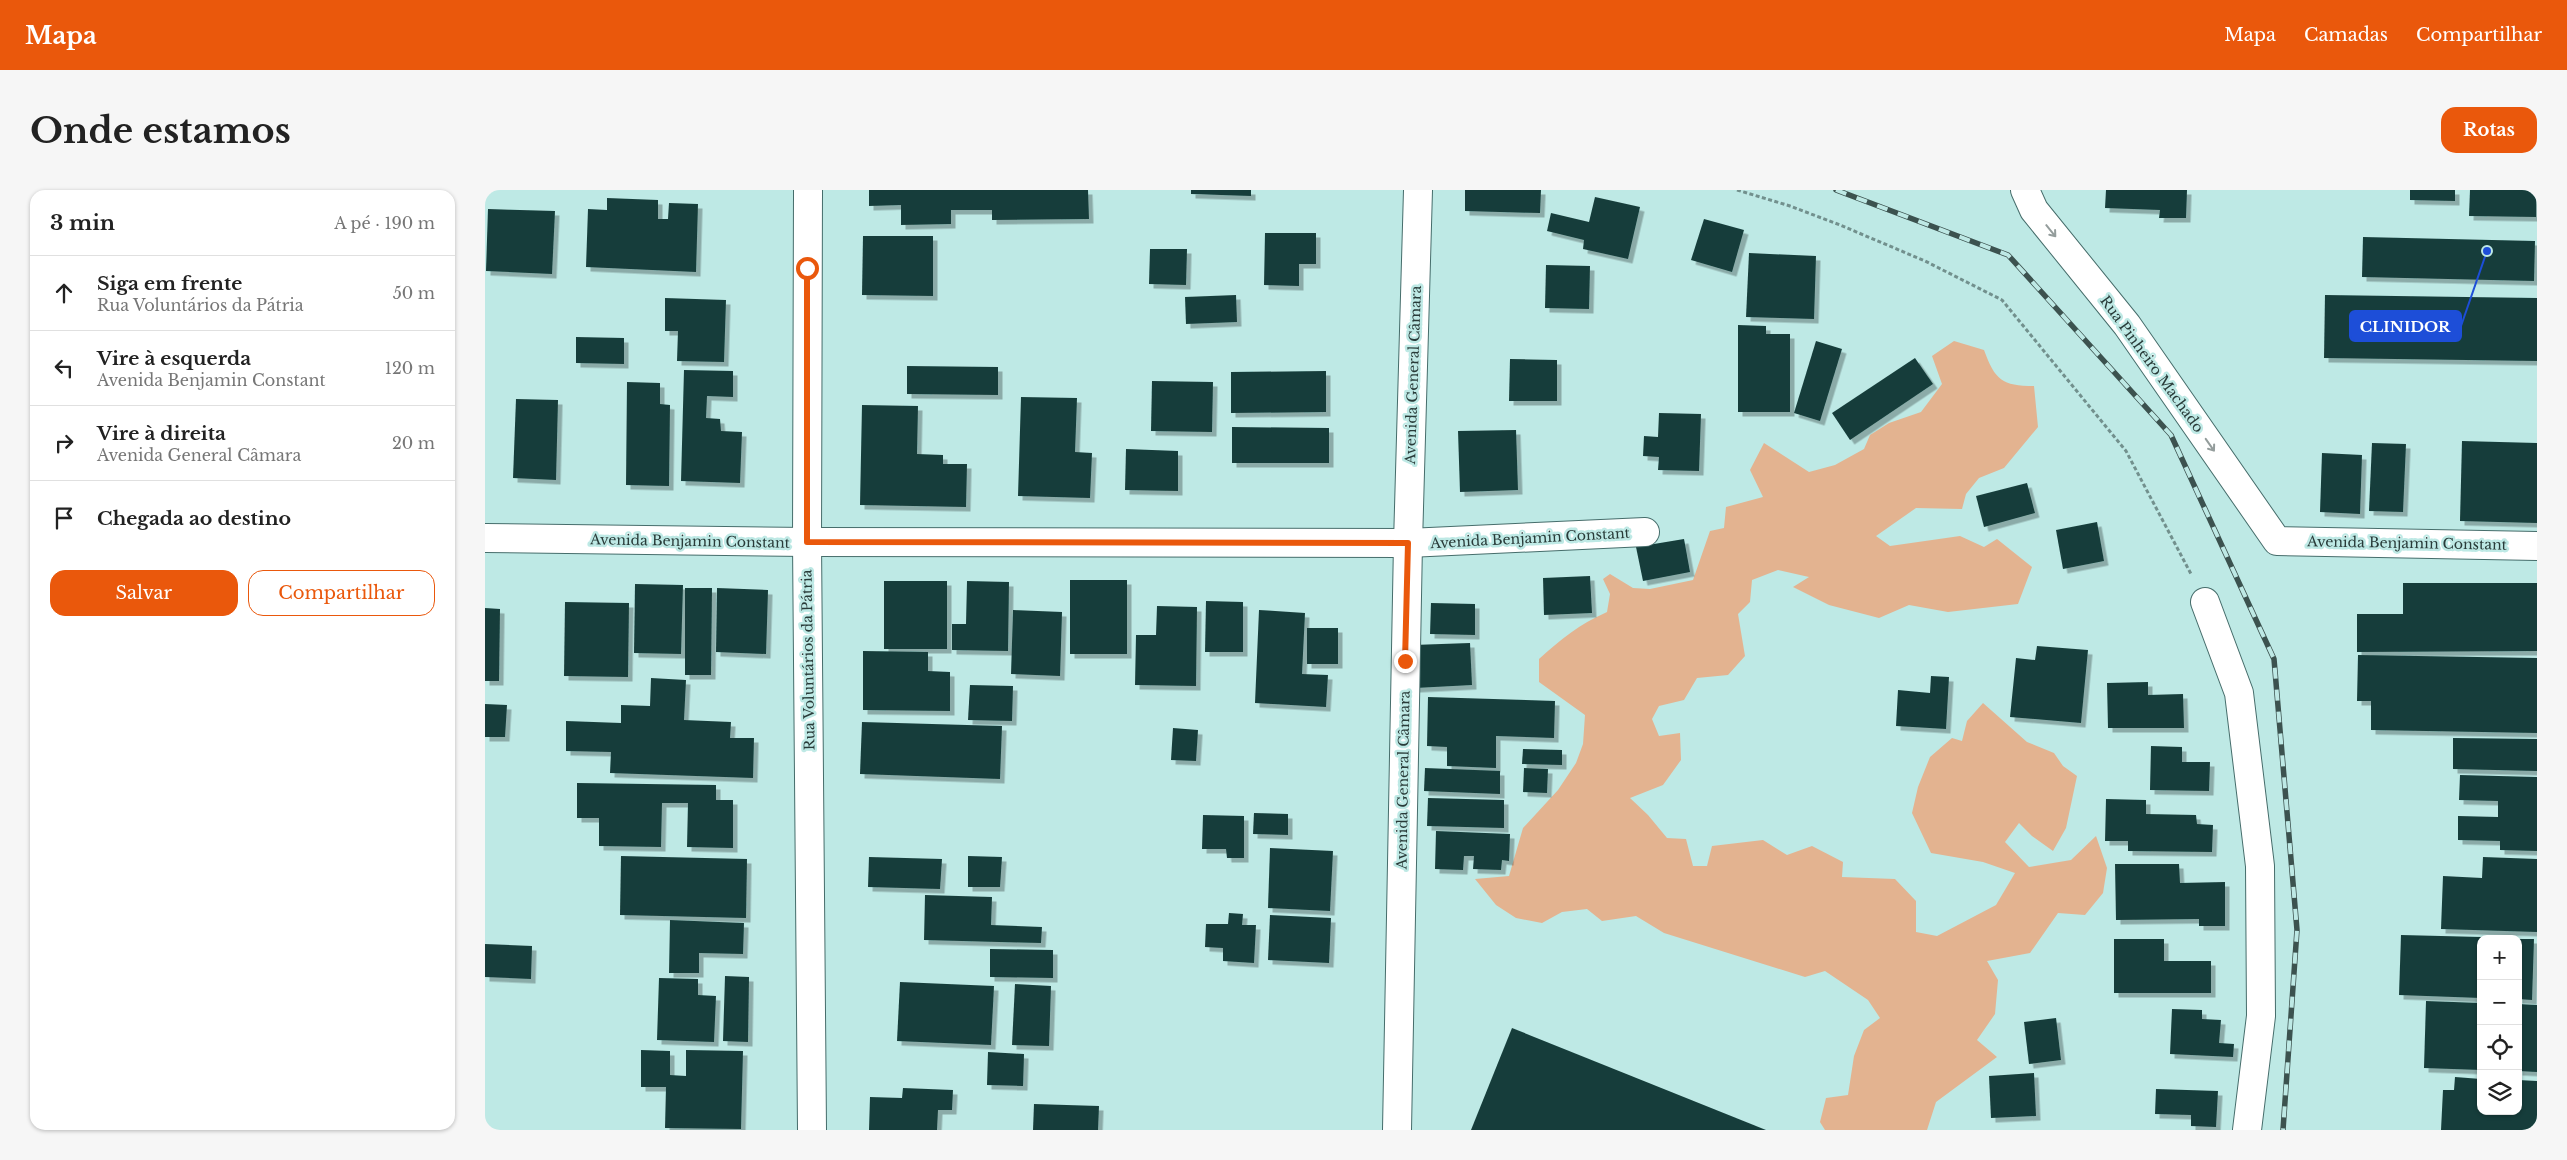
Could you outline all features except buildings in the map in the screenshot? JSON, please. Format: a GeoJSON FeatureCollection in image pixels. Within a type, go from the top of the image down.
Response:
{"type":"FeatureCollection","features":[{"type":"Feature","properties":{"kind":"street","name":"Rua Voluntários da Pátria"},"geometry":{"type":"LineString","coordinates":[[808,190],[807,542],[813,1130]]}},
{"type":"Feature","properties":{"kind":"street","name":"Avenida General Câmara"},"geometry":{"type":"LineString","coordinates":[[1397,1130],[1408,543],[1418,190]]}},
{"type":"Feature","properties":{"kind":"street","name":"Rua Pinheiro Machado"},"geometry":{"type":"LineString","coordinates":[[2025,190],[2034,210],[2127,325],[2277,541]]}},
{"type":"Feature","properties":{"kind":"street","name":"Avenida Benjamin Constant"},"geometry":{"type":"LineString","coordinates":[[485,538],[807,542],[1408,543],[1645,532]]}},
{"type":"Feature","properties":{"kind":"street","name":"Avenida Benjamin Constant"},"geometry":{"type":"LineString","coordinates":[[2277,541],[2537,546]]}},
{"type":"Feature","properties":{"kind":"street"},"geometry":{"type":"LineString","coordinates":[[2205,602],[2239,693],[2260,866],[2261,1016],[2247,1130]]}},
{"type":"Feature","properties":{"kind":"path"},"geometry":{"type":"LineString","coordinates":[[1737,190],[1790,206],[1839,225],[1925,261],[2002,300],[2126,451],[2205,602]]}},
{"type":"Feature","properties":{"kind":"shaded area"},"geometry":{"type":"Polygon","coordinates":[[[1954,341],[1984,350],[1996,375],[2007,383],[2034,386],[2038,427],[2004,468],[1979,478],[1966,494],[1962,509],[1916,508],[1876,536],[1890,546],[1960,536],[1984,547],[1997,539],[2032,567],[2018,604],[1948,612],[1909,605],[1879,618],[1829,605],[1793,587],[1809,577],[1778,570],[1752,580],[1750,602],[1738,614],[1745,656],[1728,675],[1697,678],[1684,700],[1659,706],[1652,719],[1659,736],[1680,733],[1681,760],[1663,785],[1630,798],[1648,815],[1667,838],[1686,839],[1693,866],[1707,866],[1712,846],[1763,840],[1787,855],[1812,846],[1843,862],[1842,877],[1895,879],[1916,901],[1916,932],[1937,936],[1996,905],[2015,873],[1983,862],[1931,853],[1912,813],[1918,787],[1930,757],[1952,738],[1962,741],[1967,721],[1983,703],[2027,742],[2054,753],[2063,766],[2077,776],[2066,828],[2053,851],[2032,836],[2019,823],[2005,842],[2029,867],[2071,860],[2096,836],[2107,868],[2103,893],[2085,915],[2058,913],[2030,953],[1987,961],[1998,980],[1995,1014],[1977,1040],[1997,1057],[1936,1102],[1927,1130],[1825,1130],[1820,1122],[1826,1098],[1848,1095],[1854,1056],[1864,1030],[1880,1018],[1868,1000],[1825,971],[1805,977],[1664,933],[1636,916],[1602,921],[1587,909],[1562,912],[1542,923],[1516,918],[1496,905],[1475,879],[1509,876],[1523,828],[1558,790],[1576,763],[1583,744],[1585,715],[1539,682],[1539,659],[1571,632],[1607,612],[1610,594],[1603,579],[1610,574],[1633,588],[1650,589],[1693,580],[1710,531],[1724,528],[1726,507],[1763,497],[1750,470],[1764,443],[1809,472],[1835,465],[1864,449],[1870,435],[1889,423],[1921,412],[1942,384],[1932,356],[1954,341]]]}},
{"type":"Feature","properties":{"kind":"railway"},"geometry":{"type":"LineString","coordinates":[[1836,190],[2008,255],[2171,435],[2274,659],[2297,930],[2283,1130]]}},
{"type":"Feature","properties":{"kind":"place","name":"CLINIDOR"},"geometry":{"type":"Point","coordinates":[2487,251]}},
{"type":"Feature","properties":{"kind":"route"},"geometry":{"type":"LineString","coordinates":[[807,268],[807,542],[1408,543],[1405,661]]}}]}
